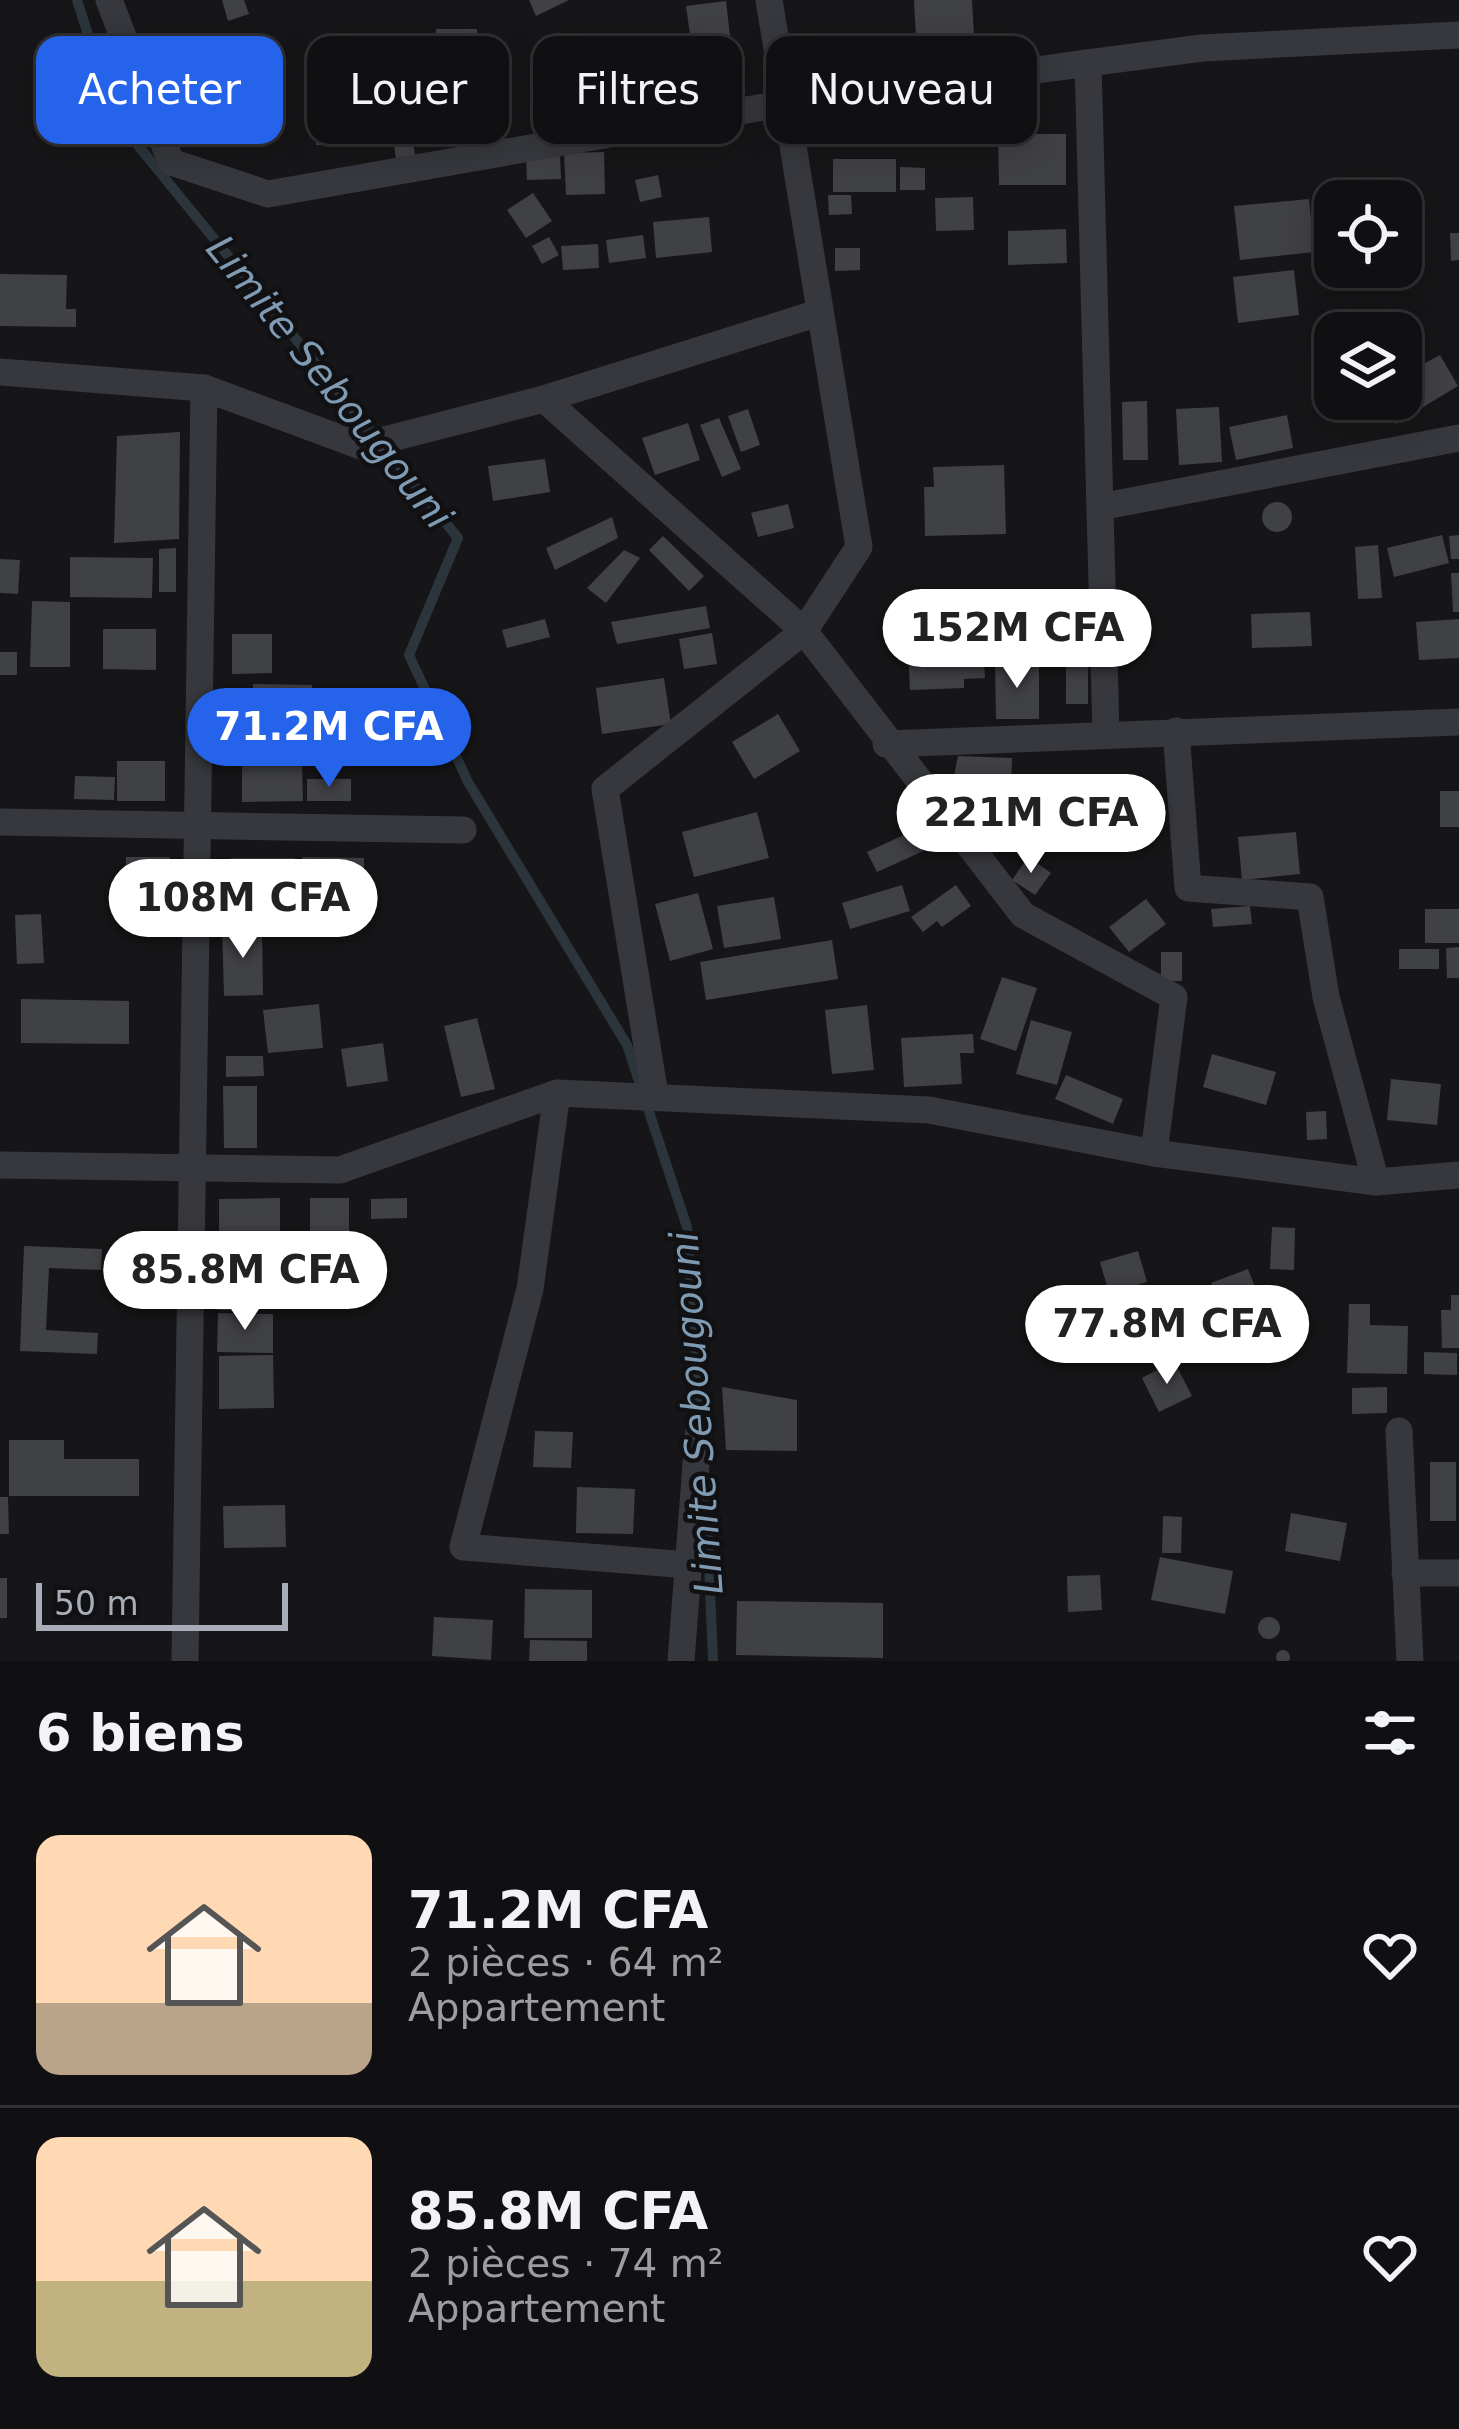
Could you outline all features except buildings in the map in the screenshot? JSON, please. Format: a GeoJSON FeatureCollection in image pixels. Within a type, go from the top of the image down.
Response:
{"type":"FeatureCollection","features":[{"type":"Feature","properties":{"kind":"street"},"geometry":{"type":"LineString","coordinates":[[109,0],[171,162],[268,194],[766,107]]}},
{"type":"Feature","properties":{"kind":"street"},"geometry":{"type":"LineString","coordinates":[[769,0],[774,36]]}},
{"type":"Feature","properties":{"kind":"street"},"geometry":{"type":"LineString","coordinates":[[1037,70],[1202,48],[1459,35]]}},
{"type":"Feature","properties":{"kind":"street"},"geometry":{"type":"LineString","coordinates":[[1088,63],[1106,733]]}},
{"type":"Feature","properties":{"kind":"street"},"geometry":{"type":"LineString","coordinates":[[655,1095],[605,789],[804,631],[859,547],[789,144]]}},
{"type":"Feature","properties":{"kind":"street"},"geometry":{"type":"LineString","coordinates":[[0,372],[205,388],[361,446],[544,399],[818,313]]}},
{"type":"Feature","properties":{"kind":"street"},"geometry":{"type":"LineString","coordinates":[[185,1661],[205,388]]}},
{"type":"Feature","properties":{"kind":"street"},"geometry":{"type":"LineString","coordinates":[[544,399],[804,631],[886,744],[1023,915],[1174,997],[1154,1153]]}},
{"type":"Feature","properties":{"kind":"street"},"geometry":{"type":"LineString","coordinates":[[1100,507],[1459,438]]}},
{"type":"Feature","properties":{"kind":"street"},"geometry":{"type":"LineString","coordinates":[[886,744],[1459,722]]}},
{"type":"Feature","properties":{"kind":"street"},"geometry":{"type":"LineString","coordinates":[[1176,731],[1187,888],[1310,897],[1326,997],[1376,1182]]}},
{"type":"Feature","properties":{"kind":"street"},"geometry":{"type":"LineString","coordinates":[[0,822],[463,830]]}},
{"type":"Feature","properties":{"kind":"street"},"geometry":{"type":"LineString","coordinates":[[557,1093],[530,1289],[463,1547],[689,1565]]}},
{"type":"Feature","properties":{"kind":"street"},"geometry":{"type":"LineString","coordinates":[[0,1165],[340,1170],[557,1093],[929,1110],[1154,1153],[1376,1182],[1459,1175]]}},
{"type":"Feature","properties":{"kind":"street"},"geometry":{"type":"LineString","coordinates":[[681,1661],[699,1425]]}},
{"type":"Feature","properties":{"kind":"street"},"geometry":{"type":"LineString","coordinates":[[1399,1431],[1410,1661]]}},
{"type":"Feature","properties":{"kind":"street"},"geometry":{"type":"LineString","coordinates":[[1405,1573],[1459,1573]]}},
{"type":"Feature","properties":{"kind":"waterway","name":"Limite Sebougouni"},"geometry":{"type":"LineString","coordinates":[[77,0],[114,116],[458,538],[409,655],[468,782],[627,1045],[687,1227],[701,1424]]}},
{"type":"Feature","properties":{"kind":"waterway","name":"Limite Sebougouni"},"geometry":{"type":"LineString","coordinates":[[706,1491],[713,1661]]}}]}
